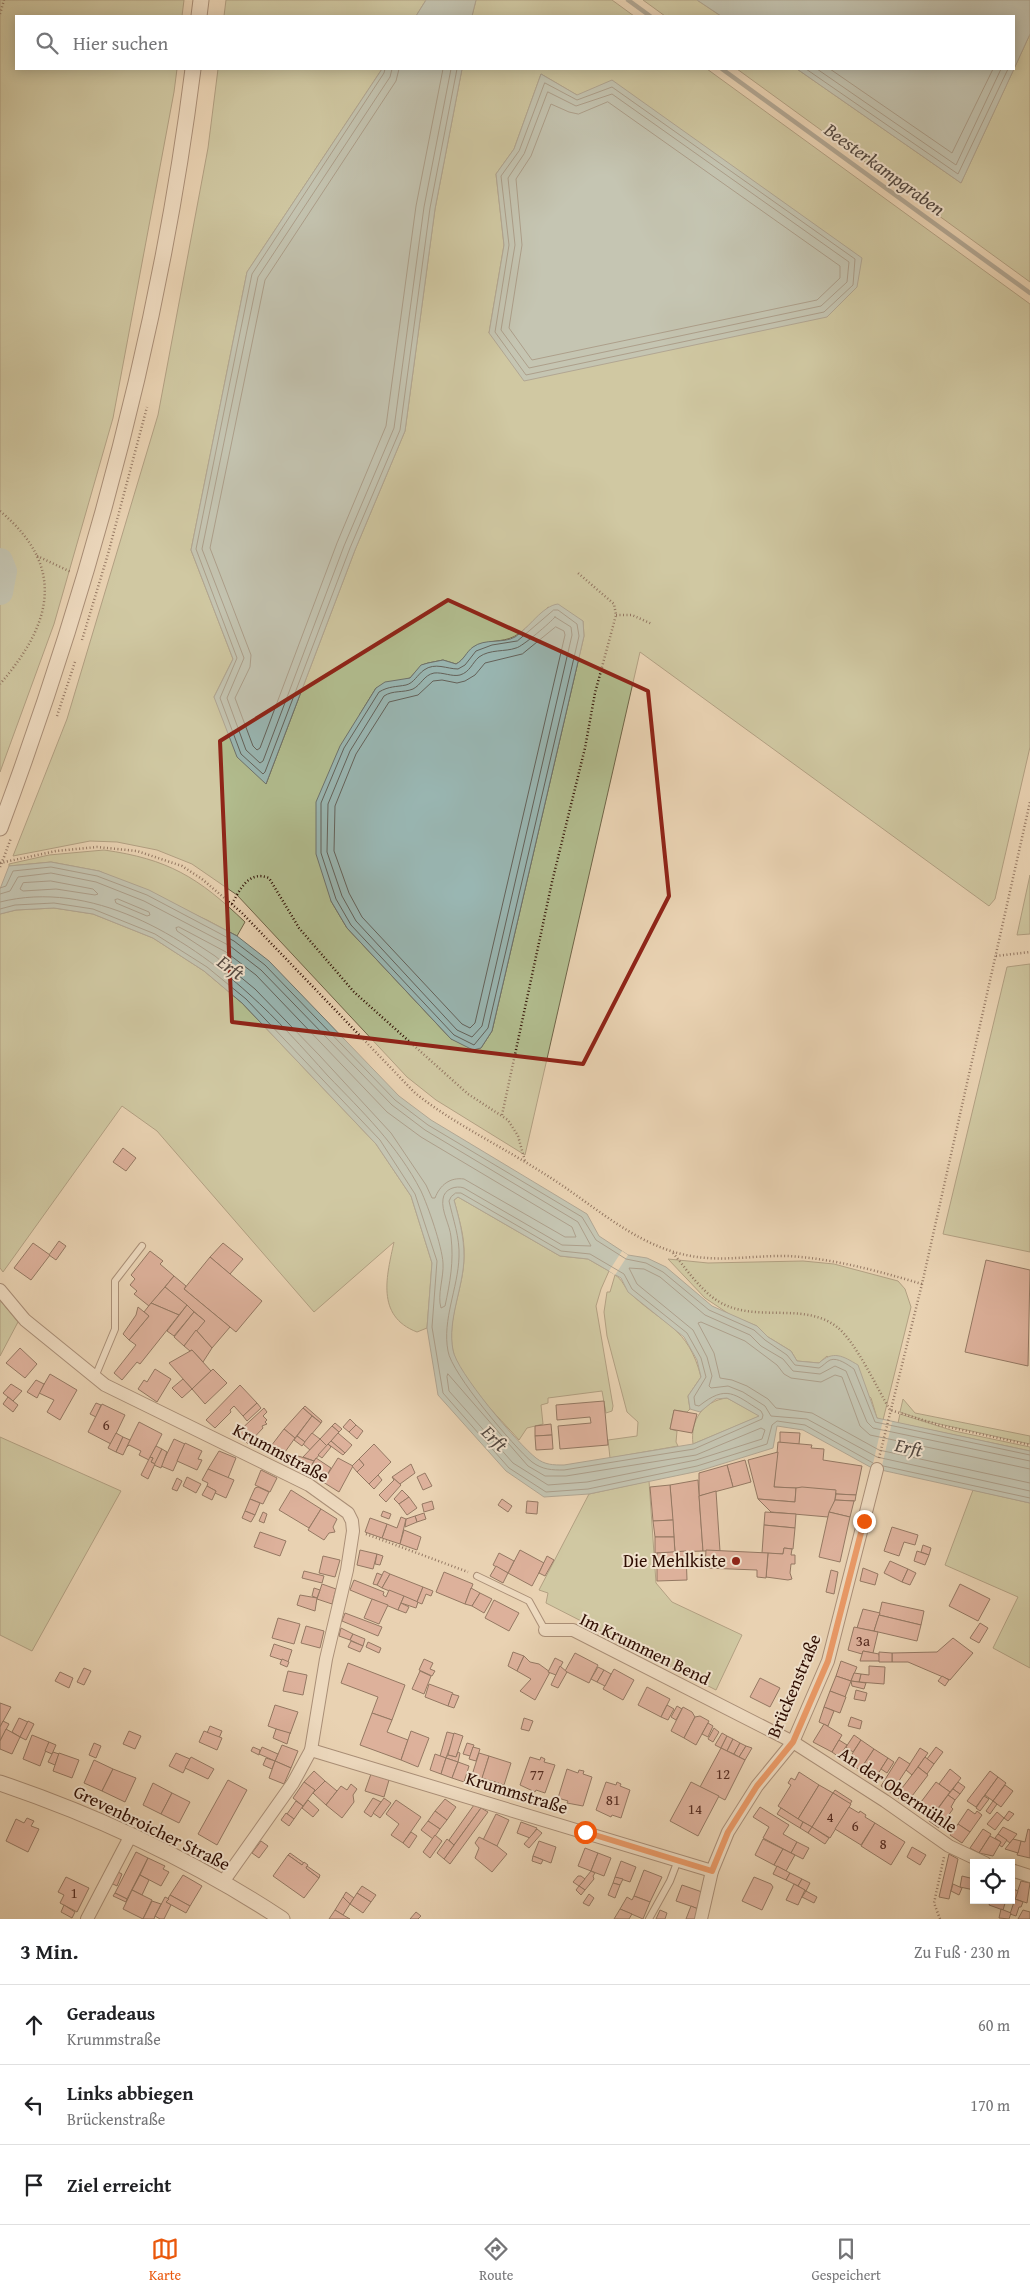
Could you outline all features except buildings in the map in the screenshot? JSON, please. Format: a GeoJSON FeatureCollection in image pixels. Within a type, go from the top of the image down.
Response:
{"type":"FeatureCollection","features":[{"type":"Feature","properties":{"kind":"street"},"geometry":{"type":"LineString","coordinates":[[199,15],[201,0]]}},
{"type":"Feature","properties":{"kind":"street"},"geometry":{"type":"LineString","coordinates":[[0,828],[42,712],[86,577],[116,469],[140,373],[166,242],[192,70]]}},
{"type":"Feature","properties":{"kind":"street","name":"Krummstraße"},"geometry":{"type":"LineString","coordinates":[[0,1290],[25,1320],[105,1385],[309,1485],[348,1513],[353,1531]]}},
{"type":"Feature","properties":{"kind":"street","name":"Brückenstraße"},"geometry":{"type":"LineString","coordinates":[[701,1919],[712,1871],[728,1832],[757,1786],[793,1742],[828,1661],[876,1469]]}},
{"type":"Feature","properties":{"kind":"street"},"geometry":{"type":"LineString","coordinates":[[223,1882],[293,1783],[311,1750],[326,1659],[347,1570],[353,1531]]}},
{"type":"Feature","properties":{"kind":"street","name":"Im Krummen Bend"},"geometry":{"type":"LineString","coordinates":[[545,1630],[573,1630],[793,1742]]}},
{"type":"Feature","properties":{"kind":"street","name":"An der Obermühle"},"geometry":{"type":"LineString","coordinates":[[793,1742],[885,1800],[949,1846],[977,1859]]}},
{"type":"Feature","properties":{"kind":"street","name":"Krummstraße"},"geometry":{"type":"LineString","coordinates":[[311,1750],[712,1871]]}},
{"type":"Feature","properties":{"kind":"street","name":"Grevenbroicher Straße"},"geometry":{"type":"LineString","coordinates":[[1,1785],[69,1808],[131,1835],[223,1882],[282,1919]]}},
{"type":"Feature","properties":{"kind":"street"},"geometry":{"type":"LineString","coordinates":[[87,1919],[131,1835]]}},
{"type":"Feature","properties":{"kind":"street"},"geometry":{"type":"LineString","coordinates":[[1015,1871],[1030,1876]]}},
{"type":"Feature","properties":{"kind":"lane"},"geometry":{"type":"LineString","coordinates":[[95,1377],[116,1329],[115,1282],[142,1246]]}},
{"type":"Feature","properties":{"kind":"lane","name":"Im Krummen Bend"},"geometry":{"type":"LineString","coordinates":[[477,1576],[529,1601],[545,1630]]}},
{"type":"Feature","properties":{"kind":"lane"},"geometry":{"type":"LineString","coordinates":[[649,1919],[670,1881],[678,1860]]}},
{"type":"Feature","properties":{"kind":"path"},"geometry":{"type":"LineString","coordinates":[[0,14],[4,0]]}},
{"type":"Feature","properties":{"kind":"path"},"geometry":{"type":"LineString","coordinates":[[0,511],[23,534],[36,556],[44,583],[45,595],[42,616],[31,642],[0,684]]}},
{"type":"Feature","properties":{"kind":"path"},"geometry":{"type":"LineString","coordinates":[[36,556],[60,568],[86,577]]}},
{"type":"Feature","properties":{"kind":"path"},"geometry":{"type":"LineString","coordinates":[[502,1115],[552,882],[585,748],[595,693],[616,616],[614,604],[578,573]]}},
{"type":"Feature","properties":{"kind":"path"},"geometry":{"type":"LineString","coordinates":[[616,616],[632,614],[652,624]]}},
{"type":"Feature","properties":{"kind":"path"},"geometry":{"type":"LineString","coordinates":[[876,1469],[922,1284],[1030,802]]}},
{"type":"Feature","properties":{"kind":"path"},"geometry":{"type":"LineString","coordinates":[[0,863],[71,849],[97,847],[124,848],[157,856],[182,866],[202,879],[232,904],[414,1093],[435,1108],[526,1162],[635,1236],[672,1251],[708,1258],[773,1256],[829,1260],[870,1268],[922,1284]]}},
{"type":"Feature","properties":{"kind":"path"},"geometry":{"type":"LineString","coordinates":[[0,867],[4,857]]}},
{"type":"Feature","properties":{"kind":"path"},"geometry":{"type":"LineString","coordinates":[[232,904],[247,880],[258,876],[269,878],[299,928],[354,992],[468,1094],[502,1115],[515,1130],[526,1162]]}},
{"type":"Feature","properties":{"kind":"path"},"geometry":{"type":"LineString","coordinates":[[996,956],[1030,952]]}},
{"type":"Feature","properties":{"kind":"path"},"geometry":{"type":"LineString","coordinates":[[672,1251],[707,1293],[730,1307],[744,1311],[812,1315],[837,1327],[852,1345],[890,1410],[939,1425],[1030,1445]]}},
{"type":"Feature","properties":{"kind":"path"},"geometry":{"type":"LineString","coordinates":[[353,1531],[477,1576]]}},
{"type":"Feature","properties":{"kind":"path"},"geometry":{"type":"LineString","coordinates":[[940,1919],[934,1903],[939,1874],[949,1846]]}},
{"type":"Feature","properties":{"kind":"highlighted area"},"geometry":{"type":"Polygon","coordinates":[[[448,600],[648,691],[669,896],[583,1064],[232,1022],[220,741],[448,600]]]}},
{"type":"Feature","properties":{"kind":"green space"},"geometry":{"type":"Polygon","coordinates":[[[0,0],[184,0],[182,15],[15,15],[15,70],[177,70],[113,418],[54,624],[0,772],[0,0]]]}},
{"type":"Feature","properties":{"kind":"green space"},"geometry":{"type":"Polygon","coordinates":[[[226,0],[426,0],[417,15],[224,15],[226,0]]]}},
{"type":"Feature","properties":{"kind":"green space"},"geometry":{"type":"Polygon","coordinates":[[[476,0],[612,0],[633,15],[472,15],[476,0]]]}},
{"type":"Feature","properties":{"kind":"green space"},"geometry":{"type":"Polygon","coordinates":[[[643,0],[697,0],[720,15],[664,15],[643,0]]]}},
{"type":"Feature","properties":{"kind":"green space"},"geometry":{"type":"Polygon","coordinates":[[[1030,34],[1030,282],[738,70],[798,70],[961,183],[1013,70],[1015,70],[1030,34]]]}},
{"type":"Feature","properties":{"kind":"green space"},"geometry":{"type":"Polygon","coordinates":[[[218,70],[381,70],[247,272],[191,550],[233,659],[214,697],[266,784],[355,550],[405,431],[435,209],[462,70],[708,70],[1030,304],[1030,747],[995,899],[989,906],[640,652],[525,1155],[436,1100],[407,1077],[237,895],[192,864],[157,850],[117,842],[90,841],[13,856],[67,719],[158,415],[208,148],[218,70]],[[541,74],[514,149],[496,174],[504,245],[489,333],[577,95],[541,74]],[[548,607],[516,635],[509,639],[476,646],[456,664],[443,660],[428,663],[422,665],[410,678],[376,688],[360,714],[331,901],[347,928],[451,1039],[481,1048],[492,1031],[584,636],[583,621],[548,607]]]}},
{"type":"Feature","properties":{"kind":"green space"},"geometry":{"type":"Polygon","coordinates":[[[104,850],[127,854],[164,865],[197,882],[245,922],[237,936],[207,920],[99,871],[51,862],[9,866],[9,864],[49,855],[104,850]]]}},
{"type":"Feature","properties":{"kind":"green space"},"geometry":{"type":"Polygon","coordinates":[[[1030,875],[1030,934],[1017,935],[1030,875]]]}},
{"type":"Feature","properties":{"kind":"green space"},"geometry":{"type":"Polygon","coordinates":[[[54,908],[93,914],[153,938],[204,971],[242,1003],[376,1144],[411,1196],[432,1263],[427,1328],[417,1332],[404,1325],[395,1316],[389,1305],[387,1281],[394,1242],[314,1312],[157,1131],[122,1106],[3,1272],[0,1268],[0,914],[16,910],[54,908]]]}},
{"type":"Feature","properties":{"kind":"green space"},"geometry":{"type":"Polygon","coordinates":[[[1030,964],[1030,1252],[943,1234],[1007,967],[1030,964]]]}},
{"type":"Feature","properties":{"kind":"green space"},"geometry":{"type":"Polygon","coordinates":[[[458,1197],[560,1256],[588,1259],[609,1271],[596,1306],[613,1406],[612,1411],[606,1413],[602,1391],[548,1398],[548,1403],[541,1405],[543,1424],[527,1428],[519,1440],[491,1410],[463,1374],[453,1351],[451,1340],[453,1316],[464,1257],[463,1235],[454,1200],[458,1197]]]}},
{"type":"Feature","properties":{"kind":"green space"},"geometry":{"type":"Polygon","coordinates":[[[668,1259],[708,1263],[803,1261],[834,1264],[898,1281],[905,1289],[911,1307],[883,1420],[877,1418],[871,1398],[827,1356],[819,1363],[797,1361],[791,1351],[768,1337],[757,1326],[732,1316],[705,1298],[668,1259]]]}},
{"type":"Feature","properties":{"kind":"green space"},"geometry":{"type":"Polygon","coordinates":[[[615,1275],[642,1304],[682,1336],[696,1360],[701,1377],[688,1396],[690,1409],[687,1412],[674,1410],[670,1429],[677,1431],[676,1442],[678,1446],[610,1458],[608,1440],[637,1436],[638,1422],[627,1412],[607,1336],[604,1312],[607,1292],[610,1292],[615,1275]]]}},
{"type":"Feature","properties":{"kind":"green space"},"geometry":{"type":"Polygon","coordinates":[[[0,1300],[18,1322],[0,1356],[0,1300]]]}},
{"type":"Feature","properties":{"kind":"green space"},"geometry":{"type":"Polygon","coordinates":[[[727,1398],[760,1416],[693,1444],[694,1427],[700,1413],[711,1403],[727,1398]]]}},
{"type":"Feature","properties":{"kind":"green space"},"geometry":{"type":"Polygon","coordinates":[[[903,1399],[915,1413],[1030,1436],[1030,1444],[926,1421],[900,1412],[903,1399]]]}},
{"type":"Feature","properties":{"kind":"green space"},"geometry":{"type":"Polygon","coordinates":[[[900,1414],[954,1431],[1030,1447],[1030,1451],[898,1423],[900,1414]]]}},
{"type":"Feature","properties":{"kind":"green space"},"geometry":{"type":"Polygon","coordinates":[[[0,1437],[121,1491],[32,1651],[0,1635],[0,1437]]]}},
{"type":"Feature","properties":{"kind":"green space"},"geometry":{"type":"Polygon","coordinates":[[[649,1481],[656,1583],[672,1602],[742,1635],[716,1690],[546,1603],[548,1593],[539,1590],[589,1494],[649,1481]]]}},
{"type":"Feature","properties":{"kind":"green space"},"geometry":{"type":"Polygon","coordinates":[[[973,1490],[1030,1503],[1030,1668],[993,1648],[1018,1597],[945,1565],[973,1490]]]}},
{"type":"Feature","properties":{"kind":"water"},"geometry":{"type":"Polygon","coordinates":[[[426,0],[476,0],[472,15],[417,15],[426,0]]]}},
{"type":"Feature","properties":{"kind":"water"},"geometry":{"type":"Polygon","coordinates":[[[697,0],[1030,0],[1030,34],[1015,67],[1015,15],[720,15],[697,0]]]}},
{"type":"Feature","properties":{"kind":"water"},"geometry":{"type":"Polygon","coordinates":[[[381,70],[462,70],[435,209],[405,431],[355,550],[266,784],[237,757],[214,697],[233,659],[191,550],[247,272],[381,70]]]}},
{"type":"Feature","properties":{"kind":"water"},"geometry":{"type":"Polygon","coordinates":[[[798,70],[1014,70],[961,183],[798,70]]]}},
{"type":"Feature","properties":{"kind":"water"},"geometry":{"type":"Polygon","coordinates":[[[541,74],[577,95],[612,80],[862,258],[857,287],[827,317],[524,381],[489,333],[504,245],[496,174],[514,149],[541,74]]]}},
{"type":"Feature","properties":{"kind":"water"},"geometry":{"type":"Polygon","coordinates":[[[558,604],[583,621],[584,636],[492,1031],[481,1048],[473,1050],[451,1039],[347,928],[331,901],[316,854],[316,802],[340,746],[376,688],[385,682],[410,678],[421,665],[443,660],[456,664],[478,644],[515,637],[546,609],[558,604]]]}},
{"type":"Feature","properties":{"kind":"water"},"geometry":{"type":"Polygon","coordinates":[[[51,862],[99,871],[149,890],[237,936],[269,961],[399,1096],[431,1120],[587,1214],[599,1236],[628,1255],[647,1258],[666,1267],[712,1306],[757,1326],[768,1337],[791,1351],[797,1361],[819,1363],[829,1357],[838,1356],[858,1365],[877,1418],[1030,1451],[1030,1503],[872,1468],[803,1430],[777,1426],[773,1448],[699,1471],[589,1494],[544,1497],[506,1471],[438,1395],[427,1328],[432,1263],[411,1196],[376,1144],[242,1003],[204,971],[153,938],[93,914],[54,908],[16,910],[0,914],[0,889],[9,866],[51,862]],[[458,1197],[454,1200],[462,1235],[464,1256],[452,1327],[453,1350],[465,1374],[489,1407],[536,1458],[553,1465],[564,1465],[693,1444],[759,1416],[727,1398],[716,1399],[700,1412],[690,1409],[688,1396],[701,1377],[697,1360],[684,1337],[628,1292],[621,1278],[588,1259],[560,1256],[458,1197]]]}},
{"type":"Feature","properties":{"kind":"pier"},"geometry":{"type":"Polygon","coordinates":[[[622,1251],[628,1255],[615,1275],[609,1271],[622,1251]]]}},
{"type":"Feature","properties":{"kind":"pier"},"geometry":{"type":"Polygon","coordinates":[[[883,1420],[892,1422],[881,1470],[872,1468],[883,1420]]]}},
{"type":"Feature","properties":{"kind":"waterway","name":"Beesterkampgraben"},"geometry":{"type":"LineString","coordinates":[[628,0],[649,15]]}},
{"type":"Feature","properties":{"kind":"waterway","name":"Beesterkampgraben"},"geometry":{"type":"LineString","coordinates":[[723,70],[1030,293]]}},
{"type":"Feature","properties":{"kind":"waterway","name":"Erft"},"geometry":{"type":"LineString","coordinates":[[0,561],[4,571],[0,592]]}},
{"type":"Feature","properties":{"kind":"place","name":"Die Mehlkiste"},"geometry":{"type":"Point","coordinates":[736,1561]}},
{"type":"Feature","properties":{"kind":"route"},"geometry":{"type":"LineString","coordinates":[[585,1832],[712,1871],[728,1832],[757,1786],[793,1742],[828,1661],[864,1521]]}}]}
